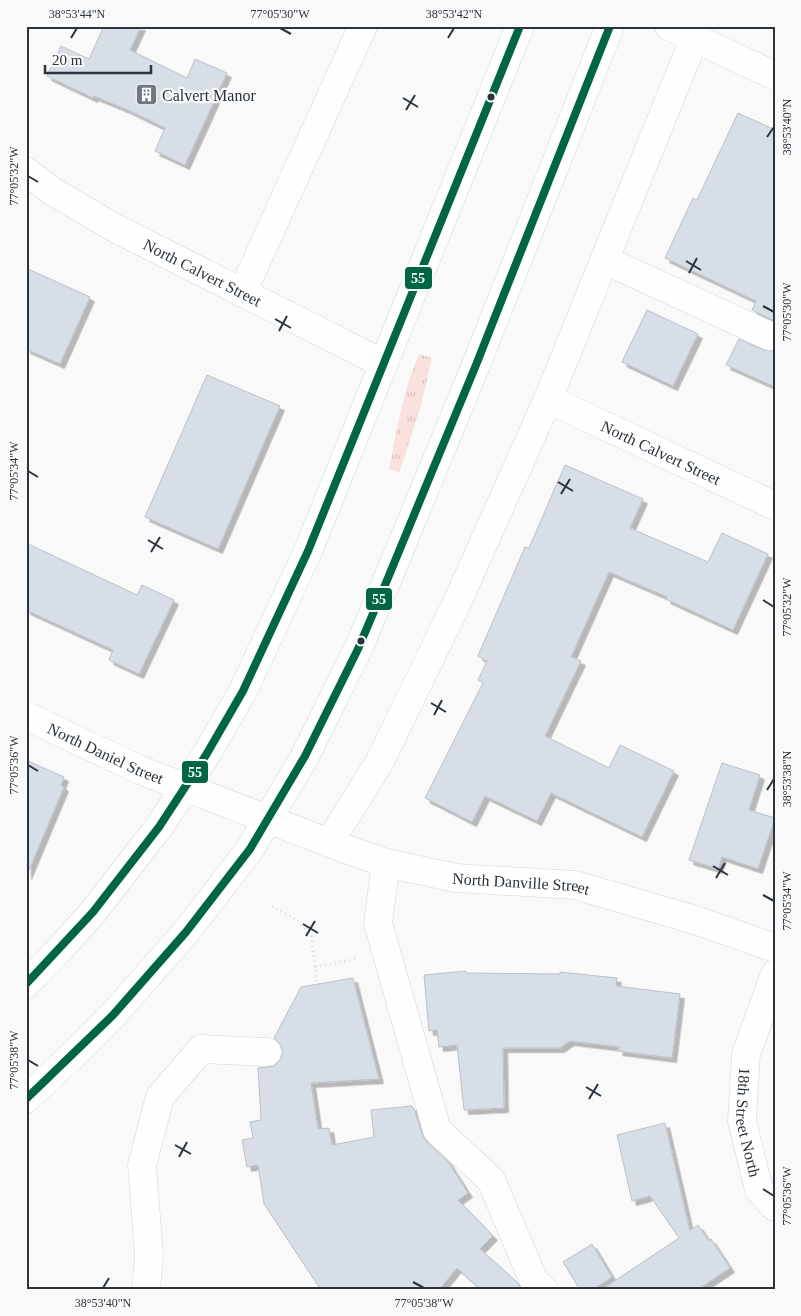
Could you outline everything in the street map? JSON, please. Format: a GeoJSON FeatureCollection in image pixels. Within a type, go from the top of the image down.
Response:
{"type":"FeatureCollection","features":[{"type":"Feature","properties":{"kind":"main road"},"geometry":{"type":"LineString","coordinates":[[242,293],[363,26]]}},
{"type":"Feature","properties":{"kind":"main road"},"geometry":{"type":"LineString","coordinates":[[26,984],[60,950],[93,912],[159,827],[186,788],[243,692],[308,551],[520,26]]}},
{"type":"Feature","properties":{"kind":"main road"},"geometry":{"type":"LineString","coordinates":[[26,1099],[73,1055],[148,977],[214,897],[250,849],[305,756],[361,640],[476,365],[610,26]]}},
{"type":"Feature","properties":{"kind":"main road"},"geometry":{"type":"LineString","coordinates":[[669,26],[775,76]]}},
{"type":"Feature","properties":{"kind":"main road"},"geometry":{"type":"LineString","coordinates":[[329,843],[380,760],[456,608],[548,399],[694,39]]}},
{"type":"Feature","properties":{"kind":"main road","name":"North Calvert Street"},"geometry":{"type":"LineString","coordinates":[[26,171],[52,191],[113,227],[384,364]]}},
{"type":"Feature","properties":{"kind":"main road"},"geometry":{"type":"LineString","coordinates":[[605,260],[770,336]]}},
{"type":"Feature","properties":{"kind":"main road","name":"North Calvert Street"},"geometry":{"type":"LineString","coordinates":[[548,399],[775,506]]}},
{"type":"Feature","properties":{"kind":"main road","name":"North Daniel Street"},"geometry":{"type":"LineString","coordinates":[[26,716],[140,770],[268,820]]}},
{"type":"Feature","properties":{"kind":"main road","name":"North Danville Street"},"geometry":{"type":"LineString","coordinates":[[268,820],[386,863],[456,878],[575,885],[695,920],[775,948]]}},
{"type":"Feature","properties":{"kind":"main road"},"geometry":{"type":"LineString","coordinates":[[386,863],[378,923],[437,1130],[490,1180],[534,1281],[544,1290]]}},
{"type":"Feature","properties":{"kind":"main road","name":"18th Street North"},"geometry":{"type":"LineString","coordinates":[[775,974],[746,1054],[742,1121],[759,1190],[775,1207]]}},
{"type":"Feature","properties":{"kind":"main road"},"geometry":{"type":"LineString","coordinates":[[146,1290],[149,1255],[142,1165],[160,1097],[201,1050],[267,1052]]}},
{"type":"Feature","properties":{"kind":"path"},"geometry":{"type":"LineString","coordinates":[[272,906],[297,920],[311,935],[317,984]]}},
{"type":"Feature","properties":{"kind":"path"},"geometry":{"type":"LineString","coordinates":[[315,967],[387,953]]}},
{"type":"Feature","properties":{"kind":"green space"},"geometry":{"type":"Polygon","coordinates":[[[419,354],[432,358],[420,409],[399,473],[389,469],[405,396],[419,354]]]}},
{"type":"Feature","properties":{"kind":"building","name":"Calvert Manor"},"geometry":{"type":"Polygon","coordinates":[[[104,26],[141,26],[130,50],[187,78],[195,59],[227,73],[185,165],[155,151],[165,128],[128,110],[94,96],[93,98],[47,76],[61,46],[89,59],[104,26]]]}},
{"type":"Feature","properties":{"kind":"building"},"geometry":{"type":"Polygon","coordinates":[[[738,113],[775,130],[775,321],[752,310],[756,301],[665,258],[693,198],[697,200],[738,113]]]}},
{"type":"Feature","properties":{"kind":"building"},"geometry":{"type":"Polygon","coordinates":[[[26,268],[90,297],[60,364],[26,349],[26,268]]]}},
{"type":"Feature","properties":{"kind":"building"},"geometry":{"type":"Polygon","coordinates":[[[647,310],[698,334],[673,386],[622,362],[647,310]]]}},
{"type":"Feature","properties":{"kind":"building"},"geometry":{"type":"Polygon","coordinates":[[[739,339],[764,350],[775,350],[775,387],[726,365],[739,339]]]}},
{"type":"Feature","properties":{"kind":"building"},"geometry":{"type":"Polygon","coordinates":[[[207,375],[280,406],[218,549],[145,517],[207,375]]]}},
{"type":"Feature","properties":{"kind":"building"},"geometry":{"type":"Polygon","coordinates":[[[565,465],[643,499],[630,528],[708,562],[722,533],[768,554],[733,630],[666,599],[667,597],[609,572],[571,657],[581,661],[545,736],[609,768],[620,745],[674,771],[642,837],[551,793],[537,821],[485,796],[472,822],[425,798],[483,683],[478,680],[487,661],[478,656],[525,547],[529,548],[565,465]]]}},
{"type":"Feature","properties":{"kind":"building"},"geometry":{"type":"Polygon","coordinates":[[[26,543],[137,595],[142,585],[174,600],[139,674],[109,660],[113,650],[26,610],[26,543]]]}},
{"type":"Feature","properties":{"kind":"building"},"geometry":{"type":"Polygon","coordinates":[[[26,760],[64,777],[61,785],[64,787],[27,875],[26,760]]]}},
{"type":"Feature","properties":{"kind":"building"},"geometry":{"type":"Polygon","coordinates":[[[722,763],[760,775],[749,810],[775,818],[758,869],[722,857],[718,869],[689,860],[722,763]]]}},
{"type":"Feature","properties":{"kind":"building"},"geometry":{"type":"Polygon","coordinates":[[[466,971],[466,973],[560,974],[560,972],[617,978],[616,986],[680,994],[672,1058],[618,1051],[619,1047],[570,1041],[560,1048],[503,1048],[504,1108],[464,1110],[457,1045],[439,1047],[437,1030],[429,1031],[424,975],[466,971]]]}},
{"type":"Feature","properties":{"kind":"building"},"geometry":{"type":"Polygon","coordinates":[[[353,978],[379,1079],[311,1083],[318,1129],[329,1128],[332,1145],[374,1137],[371,1110],[412,1106],[426,1141],[447,1160],[468,1193],[458,1200],[493,1236],[480,1249],[517,1282],[521,1290],[481,1290],[457,1268],[439,1290],[321,1290],[264,1204],[258,1165],[247,1167],[242,1140],[253,1138],[250,1122],[261,1120],[258,1068],[274,1066],[280,1060],[283,1053],[281,1045],[274,1038],[301,987],[353,978]]]}},
{"type":"Feature","properties":{"kind":"building"},"geometry":{"type":"Polygon","coordinates":[[[665,1123],[690,1231],[698,1225],[709,1241],[711,1239],[730,1268],[697,1290],[601,1290],[679,1238],[650,1196],[632,1201],[617,1135],[665,1123]]]}},
{"type":"Feature","properties":{"kind":"building"},"geometry":{"type":"Polygon","coordinates":[[[592,1244],[612,1277],[592,1290],[580,1290],[563,1262],[592,1244]]]}},
{"type":"Feature","properties":{"kind":"transit line","name":"55"},"geometry":{"type":"LineString","coordinates":[[26,984],[93,912],[159,827],[206,755],[243,691],[308,551],[520,26]]}},
{"type":"Feature","properties":{"kind":"transit line","name":"55"},"geometry":{"type":"LineString","coordinates":[[26,1099],[113,1015],[186,932],[250,849],[305,756],[358,649],[383,590],[476,365],[610,26]]}},
{"type":"Feature","properties":{"kind":"place","name":"Calvert Manor"},"geometry":{"type":"Point","coordinates":[146,95]}}]}
